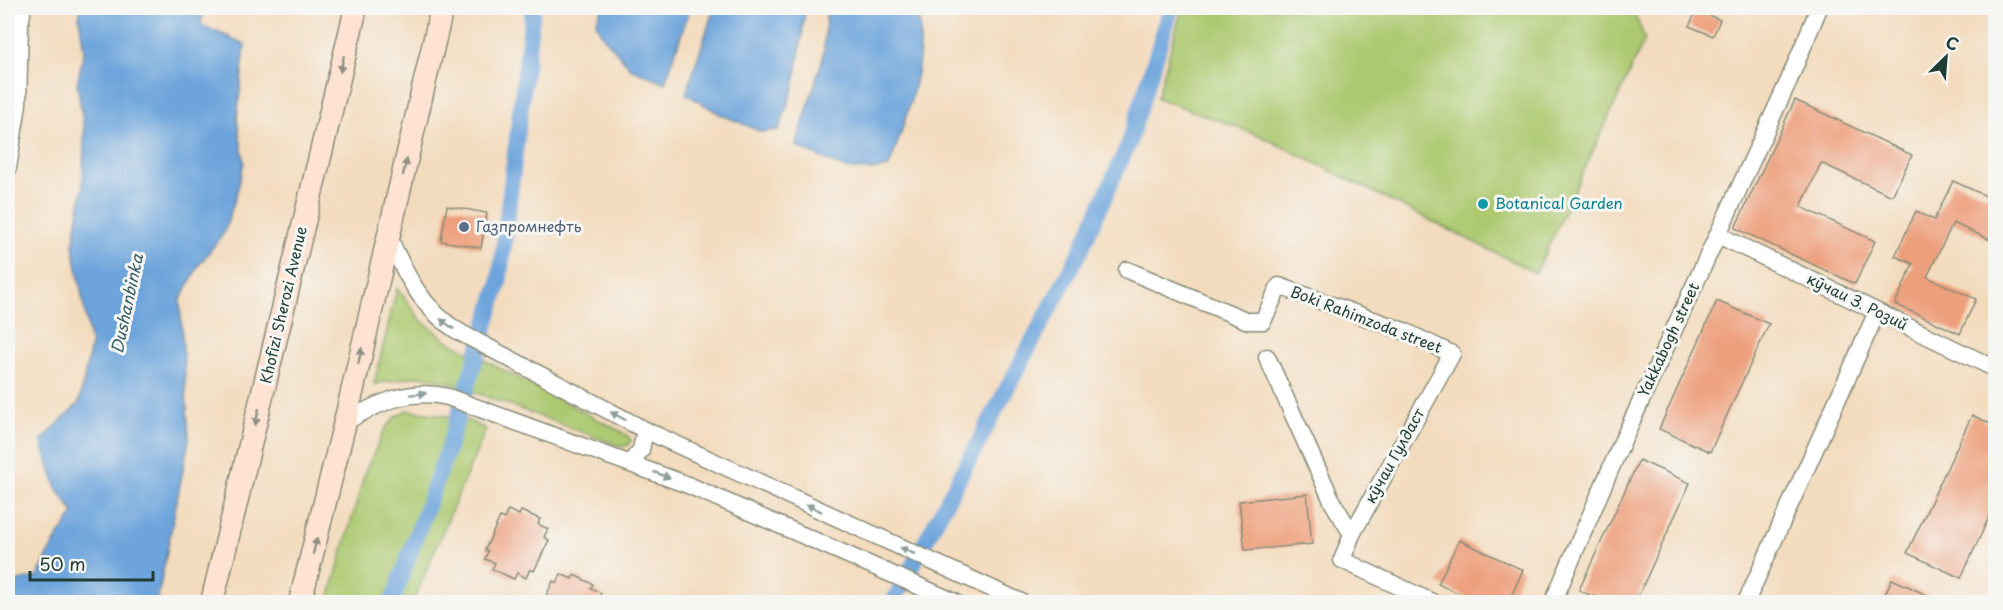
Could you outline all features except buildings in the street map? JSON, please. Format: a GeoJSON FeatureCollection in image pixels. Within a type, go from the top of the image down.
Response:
{"type":"FeatureCollection","features":[{"type":"Feature","properties":{"kind":"main road","name":"Khofizi Sherozi Avenue"},"geometry":{"type":"LineString","coordinates":[[212,603],[356,8]]}},
{"type":"Feature","properties":{"kind":"main road"},"geometry":{"type":"LineString","coordinates":[[300,603],[345,423],[442,8]]}},
{"type":"Feature","properties":{"kind":"street","name":"Yakkabogh street"},"geometry":{"type":"LineString","coordinates":[[1553,603],[1623,440],[1789,80],[1818,8]]}},
{"type":"Feature","properties":{"kind":"street"},"geometry":{"type":"LineString","coordinates":[[8,168],[18,104],[18,11]]}},
{"type":"Feature","properties":{"kind":"street"},"geometry":{"type":"LineString","coordinates":[[388,235],[416,290],[440,319],[461,333],[645,430],[1021,603]]}},
{"type":"Feature","properties":{"kind":"street","name":"кӯчаи З. Розий"},"geometry":{"type":"LineString","coordinates":[[1718,235],[1995,369]]}},
{"type":"Feature","properties":{"kind":"street","name":"Boki Rahimzoda street"},"geometry":{"type":"LineString","coordinates":[[1127,270],[1248,321],[1263,321],[1279,286],[1404,331],[1452,354]]}},
{"type":"Feature","properties":{"kind":"street"},"geometry":{"type":"LineString","coordinates":[[1746,603],[1877,312]]}},
{"type":"Feature","properties":{"kind":"street","name":"кӯчаи Гулдаст"},"geometry":{"type":"LineString","coordinates":[[1432,603],[1342,560],[1352,534],[1452,354]]}},
{"type":"Feature","properties":{"kind":"street"},"geometry":{"type":"LineString","coordinates":[[1267,357],[1333,503],[1352,534]]}},
{"type":"Feature","properties":{"kind":"street"},"geometry":{"type":"LineString","coordinates":[[345,423],[371,407],[393,398],[416,394],[438,394],[688,485],[956,603]]}},
{"type":"Feature","properties":{"kind":"street"},"geometry":{"type":"LineString","coordinates":[[630,463],[641,450],[645,430]]}},
{"type":"Feature","properties":{"kind":"green space","name":"Botanical Garden"},"geometry":{"type":"Polygon","coordinates":[[[1182,8],[1632,8],[1645,39],[1536,273],[1261,136],[1157,98],[1182,8]]]}},
{"type":"Feature","properties":{"kind":"green space"},"geometry":{"type":"Polygon","coordinates":[[[397,288],[421,320],[446,340],[620,431],[631,440],[627,446],[622,447],[439,379],[419,376],[374,384],[397,288]]]}},
{"type":"Feature","properties":{"kind":"green space"},"geometry":{"type":"Polygon","coordinates":[[[406,410],[462,418],[486,429],[413,602],[328,602],[366,470],[385,429],[395,417],[406,410]]]}},
{"type":"Feature","properties":{"kind":"water","name":"Dushanbinka"},"geometry":{"type":"Polygon","coordinates":[[[81,8],[203,8],[201,25],[245,44],[237,119],[244,162],[236,196],[224,233],[199,265],[180,301],[189,439],[157,602],[8,602],[8,583],[37,577],[54,543],[74,513],[57,489],[41,441],[79,403],[91,345],[73,246],[83,187],[84,128],[77,84],[84,51],[79,17],[81,8]]]}},
{"type":"Feature","properties":{"kind":"water"},"geometry":{"type":"Polygon","coordinates":[[[602,8],[690,8],[665,83],[630,68],[601,34],[596,22],[602,8]]]}},
{"type":"Feature","properties":{"kind":"water"},"geometry":{"type":"Polygon","coordinates":[[[714,8],[805,8],[794,86],[779,130],[762,132],[720,114],[686,94],[714,8]]]}},
{"type":"Feature","properties":{"kind":"water"},"geometry":{"type":"Polygon","coordinates":[[[827,8],[917,8],[920,27],[918,67],[908,109],[889,167],[871,170],[846,169],[796,146],[823,57],[827,8]]]}},
{"type":"Feature","properties":{"kind":"waterway"},"geometry":{"type":"LineString","coordinates":[[392,602],[447,452],[499,283],[533,8]]}},
{"type":"Feature","properties":{"kind":"waterway"},"geometry":{"type":"LineString","coordinates":[[893,602],[1079,254],[1129,143],[1171,8]]}},
{"type":"Feature","properties":{"kind":"place","name":"Botanical Garden"},"geometry":{"type":"Point","coordinates":[1483,204]}},
{"type":"Feature","properties":{"kind":"place","name":"Газпромнефть"},"geometry":{"type":"Point","coordinates":[464,227]}}]}
